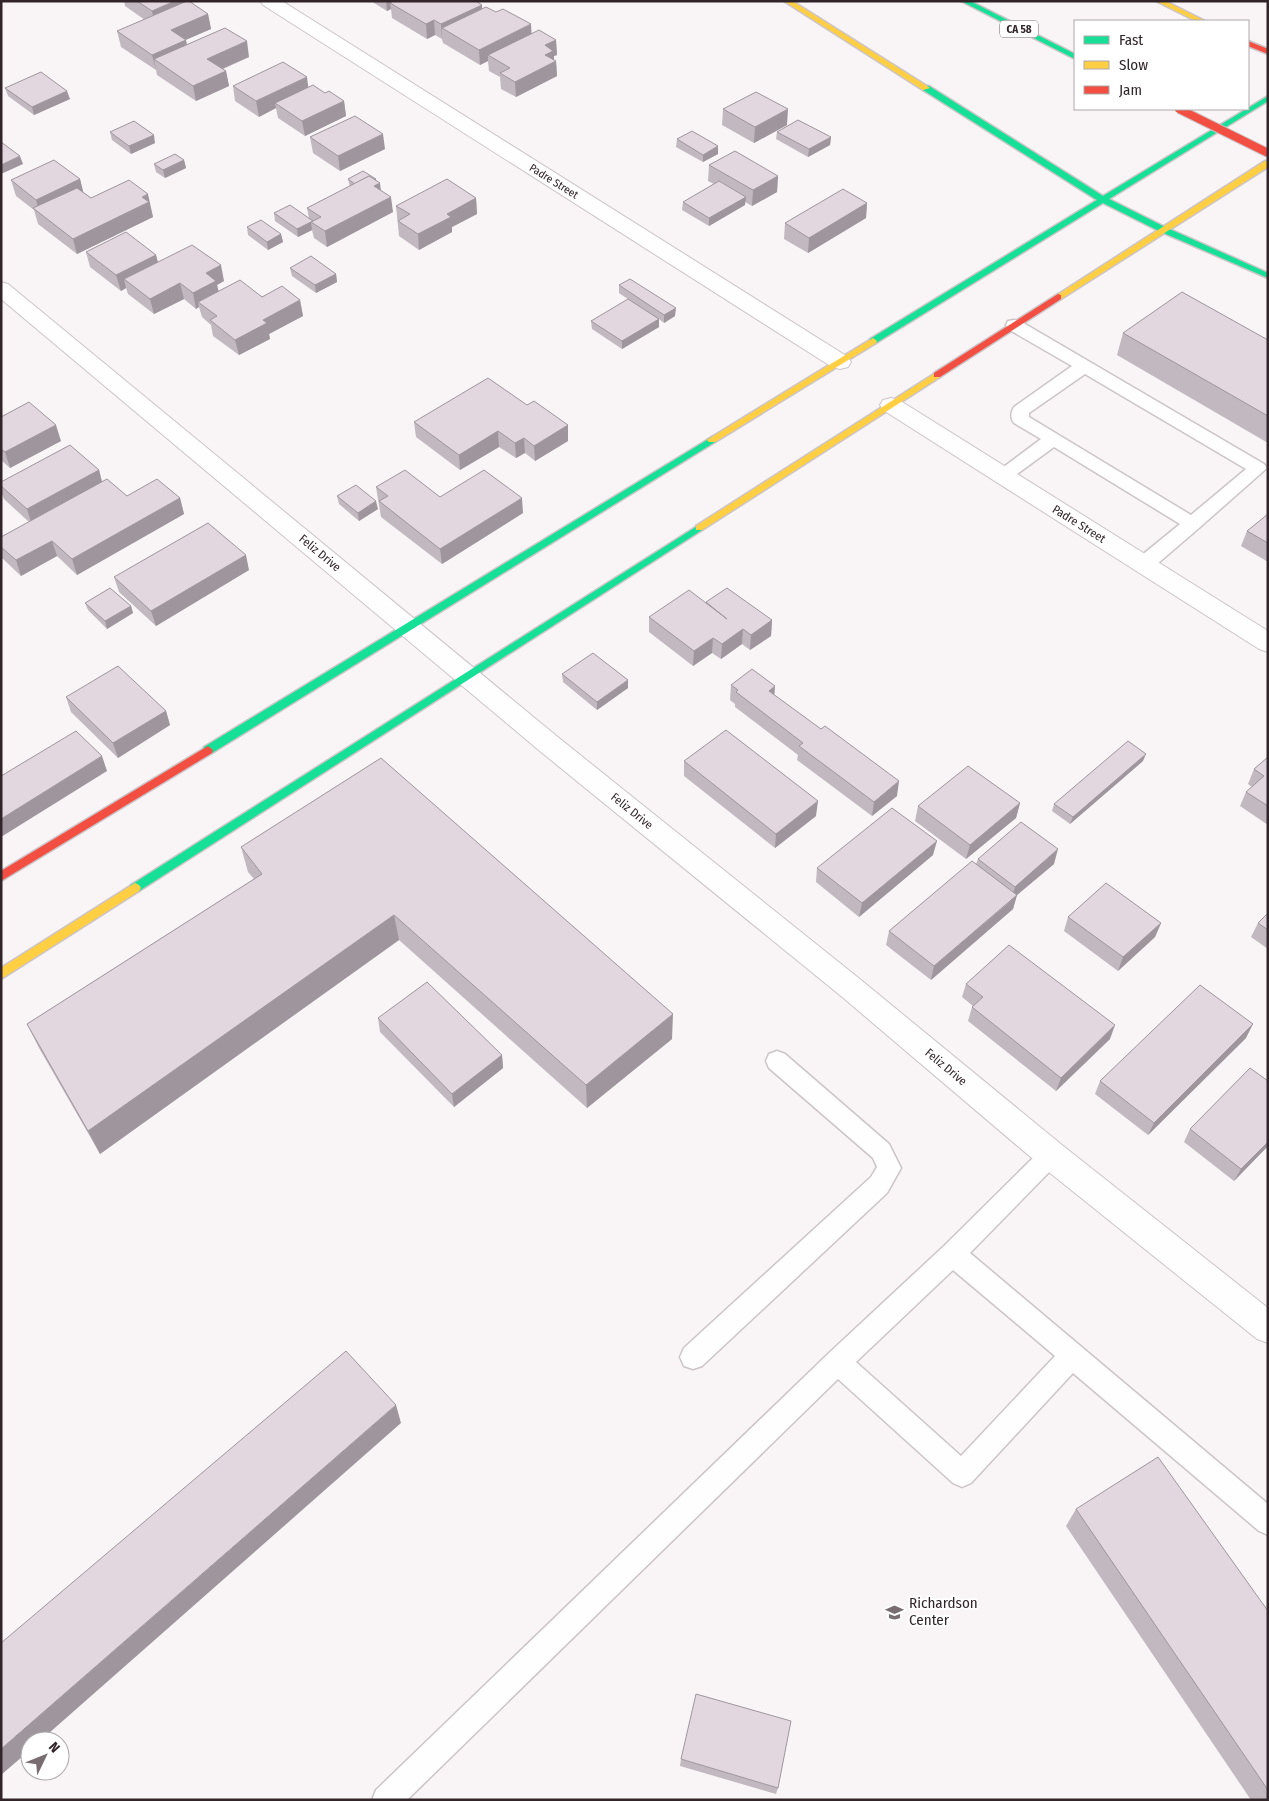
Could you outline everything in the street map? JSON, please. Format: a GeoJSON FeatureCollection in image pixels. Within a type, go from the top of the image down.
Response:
{"type":"FeatureCollection","features":[{"type":"Feature","properties":{"kind":"main road"},"geometry":{"type":"LineString","coordinates":[[787,1],[1102,199],[1162,229],[1268,276]]}},
{"type":"Feature","properties":{"kind":"main road","name":"CA 58"},"geometry":{"type":"LineString","coordinates":[[964,1],[1074,56]]}},
{"type":"Feature","properties":{"kind":"main road"},"geometry":{"type":"LineString","coordinates":[[1158,1],[1199,20]]}},
{"type":"Feature","properties":{"kind":"main road"},"geometry":{"type":"LineString","coordinates":[[1249,43],[1268,52]]}},
{"type":"Feature","properties":{"kind":"main road"},"geometry":{"type":"LineString","coordinates":[[1249,110],[1268,98]]}},
{"type":"Feature","properties":{"kind":"main road"},"geometry":{"type":"LineString","coordinates":[[1181,110],[1268,153]]}},
{"type":"Feature","properties":{"kind":"main road"},"geometry":{"type":"LineString","coordinates":[[1,876],[1248,110]]}},
{"type":"Feature","properties":{"kind":"main road"},"geometry":{"type":"LineString","coordinates":[[1,974],[891,405],[1162,229],[1268,163]]}},
{"type":"Feature","properties":{"kind":"street","name":"Padre Street"},"geometry":{"type":"LineString","coordinates":[[269,1],[840,362]]}},
{"type":"Feature","properties":{"kind":"street","name":"Feliz Drive"},"geometry":{"type":"LineString","coordinates":[[1,288],[550,745],[843,982],[1052,1155],[1268,1328]]}},
{"type":"Feature","properties":{"kind":"street","name":"Padre Street"},"geometry":{"type":"LineString","coordinates":[[891,405],[1268,644]]}},
{"type":"Feature","properties":{"kind":"lane"},"geometry":{"type":"LineString","coordinates":[[1014,325],[1258,468],[1143,565]]}},
{"type":"Feature","properties":{"kind":"lane"},"geometry":{"type":"LineString","coordinates":[[1084,366],[1020,411],[1020,419],[1193,524]]}},
{"type":"Feature","properties":{"kind":"lane"},"geometry":{"type":"LineString","coordinates":[[1003,476],[1053,439]]}},
{"type":"Feature","properties":{"kind":"lane"},"geometry":{"type":"LineString","coordinates":[[693,1357],[879,1185],[889,1168],[881,1151],[777,1061]]}},
{"type":"Feature","properties":{"kind":"lane"},"geometry":{"type":"LineString","coordinates":[[386,1800],[838,1362],[953,1254],[1052,1155]]}},
{"type":"Feature","properties":{"kind":"lane"},"geometry":{"type":"LineString","coordinates":[[953,1254],[1268,1522]]}},
{"type":"Feature","properties":{"kind":"lane"},"geometry":{"type":"LineString","coordinates":[[838,1362],[962,1474],[1072,1356]]}},
{"type":"Feature","properties":{"kind":"building"},"geometry":{"type":"Polygon","coordinates":[[[137,1],[175,1],[152,11],[137,1]]]}},
{"type":"Feature","properties":{"kind":"building"},"geometry":{"type":"Polygon","coordinates":[[[187,1],[208,14],[171,30],[186,40],[152,55],[117,31],[187,1]]]}},
{"type":"Feature","properties":{"kind":"building"},"geometry":{"type":"Polygon","coordinates":[[[393,1],[476,1],[482,5],[441,24],[434,20],[426,24],[390,3],[393,1]]]}},
{"type":"Feature","properties":{"kind":"building"},"geometry":{"type":"Polygon","coordinates":[[[486,7],[496,12],[503,9],[531,24],[479,50],[442,28],[486,7]]]}},
{"type":"Feature","properties":{"kind":"building"},"geometry":{"type":"Polygon","coordinates":[[[225,28],[247,41],[207,59],[226,71],[193,86],[154,59],[225,28]]]}},
{"type":"Feature","properties":{"kind":"building"},"geometry":{"type":"Polygon","coordinates":[[[539,30],[556,40],[545,45],[553,51],[545,55],[556,61],[515,82],[500,73],[510,68],[488,55],[539,30]]]}},
{"type":"Feature","properties":{"kind":"building"},"geometry":{"type":"Polygon","coordinates":[[[283,62],[307,77],[256,101],[233,86],[283,62]]]}},
{"type":"Feature","properties":{"kind":"building"},"geometry":{"type":"Polygon","coordinates":[[[41,72],[67,91],[32,107],[5,88],[41,72]]]}},
{"type":"Feature","properties":{"kind":"building"},"geometry":{"type":"Polygon","coordinates":[[[313,85],[325,93],[329,91],[344,101],[302,121],[275,103],[313,85]]]}},
{"type":"Feature","properties":{"kind":"building"},"geometry":{"type":"Polygon","coordinates":[[[756,92],[788,109],[755,127],[723,109],[756,92]]]}},
{"type":"Feature","properties":{"kind":"building"},"geometry":{"type":"Polygon","coordinates":[[[355,116],[383,134],[338,156],[310,137],[355,116]]]}},
{"type":"Feature","properties":{"kind":"building"},"geometry":{"type":"Polygon","coordinates":[[[798,120],[831,137],[809,149],[777,132],[798,120]]]}},
{"type":"Feature","properties":{"kind":"building"},"geometry":{"type":"Polygon","coordinates":[[[134,121],[154,135],[129,146],[110,132],[134,121]]]}},
{"type":"Feature","properties":{"kind":"building"},"geometry":{"type":"Polygon","coordinates":[[[692,131],[718,146],[703,155],[677,139],[692,131]]]}},
{"type":"Feature","properties":{"kind":"building"},"geometry":{"type":"Polygon","coordinates":[[[1,142],[20,156],[1,165],[1,142]]]}},
{"type":"Feature","properties":{"kind":"building"},"geometry":{"type":"Polygon","coordinates":[[[735,151],[778,176],[753,190],[709,165],[735,151]]]}},
{"type":"Feature","properties":{"kind":"building"},"geometry":{"type":"Polygon","coordinates":[[[175,154],[184,160],[163,170],[154,164],[175,154]]]}},
{"type":"Feature","properties":{"kind":"building"},"geometry":{"type":"Polygon","coordinates":[[[54,160],[80,179],[36,200],[11,180],[54,160]]]}},
{"type":"Feature","properties":{"kind":"building"},"geometry":{"type":"Polygon","coordinates":[[[363,171],[376,179],[369,176],[355,184],[348,179],[363,171]]]}},
{"type":"Feature","properties":{"kind":"building"},"geometry":{"type":"Polygon","coordinates":[[[369,176],[380,183],[374,186],[391,197],[325,231],[311,222],[321,217],[307,208],[369,176]]]}},
{"type":"Feature","properties":{"kind":"building"},"geometry":{"type":"Polygon","coordinates":[[[447,179],[476,198],[447,214],[451,217],[418,234],[398,221],[410,214],[396,206],[447,179]]]}},
{"type":"Feature","properties":{"kind":"building"},"geometry":{"type":"Polygon","coordinates":[[[129,180],[148,194],[142,197],[149,202],[73,239],[33,208],[77,188],[91,198],[129,180]]]}},
{"type":"Feature","properties":{"kind":"building"},"geometry":{"type":"Polygon","coordinates":[[[719,181],[746,197],[709,218],[683,202],[719,181]]]}},
{"type":"Feature","properties":{"kind":"building"},"geometry":{"type":"Polygon","coordinates":[[[843,189],[867,203],[809,238],[785,223],[843,189]]]}},
{"type":"Feature","properties":{"kind":"building"},"geometry":{"type":"Polygon","coordinates":[[[290,205],[313,221],[297,229],[274,213],[290,205]]]}},
{"type":"Feature","properties":{"kind":"building"},"geometry":{"type":"Polygon","coordinates":[[[261,220],[281,234],[267,242],[247,227],[261,220]]]}},
{"type":"Feature","properties":{"kind":"building"},"geometry":{"type":"Polygon","coordinates":[[[126,232],[156,255],[116,275],[86,252],[126,232]]]}},
{"type":"Feature","properties":{"kind":"building"},"geometry":{"type":"Polygon","coordinates":[[[192,245],[221,265],[206,273],[216,281],[193,293],[180,283],[150,299],[124,279],[192,245]]]}},
{"type":"Feature","properties":{"kind":"building"},"geometry":{"type":"Polygon","coordinates":[[[311,256],[336,274],[315,285],[290,268],[311,256]]]}},
{"type":"Feature","properties":{"kind":"building"},"geometry":{"type":"Polygon","coordinates":[[[630,279],[676,308],[664,315],[619,285],[630,279]]]}},
{"type":"Feature","properties":{"kind":"building"},"geometry":{"type":"Polygon","coordinates":[[[240,280],[262,297],[282,286],[300,300],[263,320],[267,323],[235,340],[210,320],[217,316],[198,302],[240,280]]]}},
{"type":"Feature","properties":{"kind":"building"},"geometry":{"type":"Polygon","coordinates":[[[1182,292],[1268,340],[1268,416],[1123,333],[1182,292]]]}},
{"type":"Feature","properties":{"kind":"building"},"geometry":{"type":"Polygon","coordinates":[[[628,299],[659,319],[622,341],[591,321],[628,299]]]}},
{"type":"Feature","properties":{"kind":"building"},"geometry":{"type":"Polygon","coordinates":[[[488,378],[527,405],[534,401],[568,425],[534,446],[524,438],[515,443],[498,431],[459,455],[414,422],[488,378]]]}},
{"type":"Feature","properties":{"kind":"building"},"geometry":{"type":"Polygon","coordinates":[[[29,402],[56,425],[5,452],[1,449],[1,417],[29,402]]]}},
{"type":"Feature","properties":{"kind":"building"},"geometry":{"type":"Polygon","coordinates":[[[70,445],[99,470],[27,509],[1,486],[1,482],[70,445]]]}},
{"type":"Feature","properties":{"kind":"building"},"geometry":{"type":"Polygon","coordinates":[[[405,470],[440,497],[484,470],[522,498],[440,549],[379,501],[388,496],[376,487],[405,470]]]}},
{"type":"Feature","properties":{"kind":"building"},"geometry":{"type":"Polygon","coordinates":[[[107,479],[127,496],[157,479],[180,498],[72,559],[52,541],[16,560],[1,547],[1,537],[107,479]]]}},
{"type":"Feature","properties":{"kind":"building"},"geometry":{"type":"Polygon","coordinates":[[[356,485],[376,501],[358,513],[337,496],[356,485]]]}},
{"type":"Feature","properties":{"kind":"building"},"geometry":{"type":"Polygon","coordinates":[[[1268,514],[1268,543],[1247,531],[1268,514]]]}},
{"type":"Feature","properties":{"kind":"building"},"geometry":{"type":"Polygon","coordinates":[[[208,523],[246,555],[151,611],[114,577],[208,523]]]}},
{"type":"Feature","properties":{"kind":"building"},"geometry":{"type":"Polygon","coordinates":[[[110,588],[131,606],[105,621],[85,603],[110,588]]]}},
{"type":"Feature","properties":{"kind":"building"},"geometry":{"type":"Polygon","coordinates":[[[727,588],[772,620],[751,635],[743,629],[722,644],[713,638],[694,651],[649,617],[689,590],[727,619],[706,602],[727,588]]]}},
{"type":"Feature","properties":{"kind":"building"},"geometry":{"type":"Polygon","coordinates":[[[593,653],[628,680],[597,702],[562,674],[593,653]]]}},
{"type":"Feature","properties":{"kind":"building"},"geometry":{"type":"Polygon","coordinates":[[[118,666],[166,711],[113,743],[66,697],[118,666]]]}},
{"type":"Feature","properties":{"kind":"building"},"geometry":{"type":"Polygon","coordinates":[[[752,669],[775,686],[769,691],[821,729],[825,726],[899,781],[874,802],[799,746],[803,743],[736,692],[738,690],[731,685],[752,669]]]}},
{"type":"Feature","properties":{"kind":"building"},"geometry":{"type":"Polygon","coordinates":[[[726,730],[818,801],[776,834],[684,761],[726,730]]]}},
{"type":"Feature","properties":{"kind":"building"},"geometry":{"type":"Polygon","coordinates":[[[76,731],[102,756],[1,819],[1,776],[76,731]]]}},
{"type":"Feature","properties":{"kind":"building"},"geometry":{"type":"Polygon","coordinates":[[[1128,741],[1146,754],[1073,817],[1054,804],[1128,741]]]}},
{"type":"Feature","properties":{"kind":"building"},"geometry":{"type":"Polygon","coordinates":[[[1268,757],[1268,806],[1246,792],[1264,776],[1254,769],[1268,757]]]}},
{"type":"Feature","properties":{"kind":"building"},"geometry":{"type":"Polygon","coordinates":[[[381,758],[673,1014],[586,1085],[394,915],[88,1131],[27,1024],[262,874],[241,847],[381,758]]]}},
{"type":"Feature","properties":{"kind":"building"},"geometry":{"type":"Polygon","coordinates":[[[968,766],[1020,803],[970,845],[918,806],[968,766]]]}},
{"type":"Feature","properties":{"kind":"building"},"geometry":{"type":"Polygon","coordinates":[[[892,808],[937,841],[862,903],[817,868],[892,808]]]}},
{"type":"Feature","properties":{"kind":"building"},"geometry":{"type":"Polygon","coordinates":[[[1021,822],[1058,849],[1015,887],[978,859],[1021,822]]]}},
{"type":"Feature","properties":{"kind":"building"},"geometry":{"type":"Polygon","coordinates":[[[972,861],[1017,895],[934,966],[889,931],[972,861]]]}},
{"type":"Feature","properties":{"kind":"building"},"geometry":{"type":"Polygon","coordinates":[[[1106,883],[1161,923],[1123,957],[1068,917],[1106,883]]]}},
{"type":"Feature","properties":{"kind":"building"},"geometry":{"type":"Polygon","coordinates":[[[1268,913],[1268,930],[1258,923],[1268,913]]]}},
{"type":"Feature","properties":{"kind":"building"},"geometry":{"type":"Polygon","coordinates":[[[1009,945],[1115,1025],[1061,1078],[972,1007],[983,997],[966,984],[1009,945]]]}},
{"type":"Feature","properties":{"kind":"building"},"geometry":{"type":"Polygon","coordinates":[[[427,982],[502,1055],[452,1094],[378,1018],[427,982]]]}},
{"type":"Feature","properties":{"kind":"building"},"geometry":{"type":"Polygon","coordinates":[[[1200,985],[1253,1024],[1154,1123],[1100,1081],[1200,985]]]}},
{"type":"Feature","properties":{"kind":"building"},"geometry":{"type":"Polygon","coordinates":[[[1250,1068],[1268,1081],[1268,1142],[1241,1169],[1190,1129],[1250,1068]]]}},
{"type":"Feature","properties":{"kind":"building"},"geometry":{"type":"Polygon","coordinates":[[[346,1351],[396,1405],[1,1749],[1,1643],[346,1351]]]}},
{"type":"Feature","properties":{"kind":"building"},"geometry":{"type":"Polygon","coordinates":[[[1158,1457],[1268,1611],[1268,1790],[1076,1509],[1158,1457]]]}},
{"type":"Feature","properties":{"kind":"building"},"geometry":{"type":"Polygon","coordinates":[[[696,1694],[791,1721],[778,1788],[681,1759],[696,1694]]]}},
{"type":"Feature","properties":{"kind":"traffic: fast"},"geometry":{"type":"LineString","coordinates":[[964,1],[1074,56]]}},
{"type":"Feature","properties":{"kind":"traffic: fast"},"geometry":{"type":"LineString","coordinates":[[926,88],[1102,199],[1162,229],[1268,276]]}},
{"type":"Feature","properties":{"kind":"traffic: fast"},"geometry":{"type":"LineString","coordinates":[[1249,110],[1268,98]]}},
{"type":"Feature","properties":{"kind":"traffic: fast"},"geometry":{"type":"LineString","coordinates":[[873,341],[1248,110]]}},
{"type":"Feature","properties":{"kind":"traffic: fast"},"geometry":{"type":"LineString","coordinates":[[208,750],[712,440]]}},
{"type":"Feature","properties":{"kind":"traffic: fast"},"geometry":{"type":"LineString","coordinates":[[135,888],[699,528]]}},
{"type":"Feature","properties":{"kind":"traffic: slow"},"geometry":{"type":"LineString","coordinates":[[787,1],[926,88]]}},
{"type":"Feature","properties":{"kind":"traffic: slow"},"geometry":{"type":"LineString","coordinates":[[1159,1],[1199,20]]}},
{"type":"Feature","properties":{"kind":"traffic: slow"},"geometry":{"type":"LineString","coordinates":[[1058,297],[1268,163]]}},
{"type":"Feature","properties":{"kind":"traffic: slow"},"geometry":{"type":"LineString","coordinates":[[712,440],[873,341]]}},
{"type":"Feature","properties":{"kind":"traffic: slow"},"geometry":{"type":"LineString","coordinates":[[699,528],[937,375]]}},
{"type":"Feature","properties":{"kind":"traffic: slow"},"geometry":{"type":"LineString","coordinates":[[1,974],[135,888]]}},
{"type":"Feature","properties":{"kind":"traffic: jam"},"geometry":{"type":"LineString","coordinates":[[1249,43],[1268,52]]}},
{"type":"Feature","properties":{"kind":"traffic: jam"},"geometry":{"type":"LineString","coordinates":[[1181,110],[1268,153]]}},
{"type":"Feature","properties":{"kind":"traffic: jam"},"geometry":{"type":"LineString","coordinates":[[937,375],[1058,297]]}},
{"type":"Feature","properties":{"kind":"traffic: jam"},"geometry":{"type":"LineString","coordinates":[[1,877],[208,750]]}},
{"type":"Feature","properties":{"kind":"place","name":"Richardson Center"},"geometry":{"type":"Point","coordinates":[895,1612]}}]}
